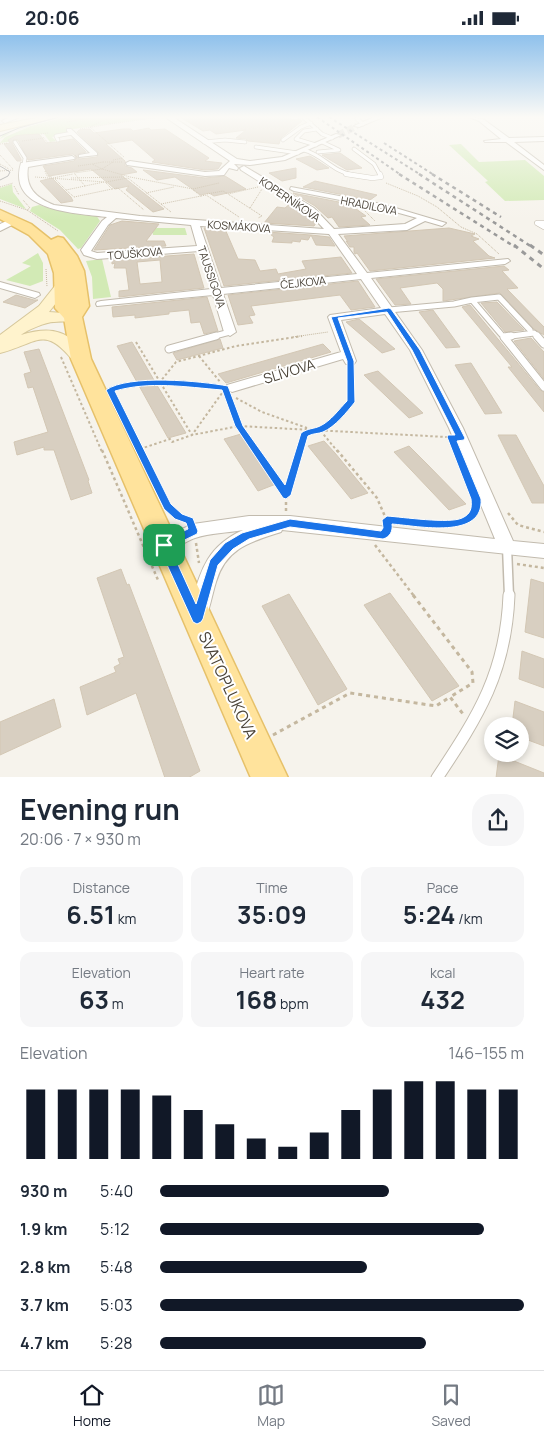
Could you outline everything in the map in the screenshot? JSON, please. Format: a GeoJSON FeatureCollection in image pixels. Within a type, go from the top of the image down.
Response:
{"type":"FeatureCollection","features":[{"type":"Feature","properties":{"kind":"main road"},"geometry":{"type":"LineString","coordinates":[[0,206],[25,216],[39,225],[63,246],[72,257],[79,277],[80,306],[72,317],[21,336],[0,347]]}},
{"type":"Feature","properties":{"kind":"main road","name":"SVATOPLUKOVA"},"geometry":{"type":"LineString","coordinates":[[0,214],[16,221],[39,236],[58,260],[63,285],[64,308],[72,317],[81,359],[270,777]]}},
{"type":"Feature","properties":{"kind":"main road"},"geometry":{"type":"LineString","coordinates":[[0,347],[2,341],[44,309],[63,285]]}},
{"type":"Feature","properties":{"kind":"main road"},"geometry":{"type":"LineString","coordinates":[[0,347],[27,337],[45,334],[64,339],[81,359]]}},
{"type":"Feature","properties":{"kind":"street"},"geometry":{"type":"LineString","coordinates":[[45,175],[22,178],[24,165],[95,154],[93,152]]}},
{"type":"Feature","properties":{"kind":"street","name":"KOPERNÍKOVA"},"geometry":{"type":"LineString","coordinates":[[214,152],[230,166],[247,165],[311,210],[333,233],[416,350],[456,428],[508,555]]}},
{"type":"Feature","properties":{"kind":"street"},"geometry":{"type":"LineString","coordinates":[[247,165],[283,159],[301,152]]}},
{"type":"Feature","properties":{"kind":"street"},"geometry":{"type":"LineString","coordinates":[[523,152],[544,168]]}},
{"type":"Feature","properties":{"kind":"street"},"geometry":{"type":"LineString","coordinates":[[128,161],[205,174],[221,173],[230,166]]}},
{"type":"Feature","properties":{"kind":"street","name":"KOSMÁKOVA"},"geometry":{"type":"LineString","coordinates":[[22,178],[41,203],[52,207],[114,216],[333,233],[407,227],[424,218]]}},
{"type":"Feature","properties":{"kind":"street","name":"HRADILOVA"},"geometry":{"type":"LineString","coordinates":[[294,189],[343,200],[382,206],[442,223]]}},
{"type":"Feature","properties":{"kind":"street","name":"TOUŠKOVA"},"geometry":{"type":"LineString","coordinates":[[114,216],[105,223],[86,250],[87,253],[97,256],[202,247]]}},
{"type":"Feature","properties":{"kind":"street"},"geometry":{"type":"LineString","coordinates":[[0,228],[16,221]]}},
{"type":"Feature","properties":{"kind":"street","name":"TAUSSIGOVA"},"geometry":{"type":"LineString","coordinates":[[194,222],[230,332]]}},
{"type":"Feature","properties":{"kind":"street","name":"ČEJKOVA"},"geometry":{"type":"LineString","coordinates":[[101,301],[505,261]]}},
{"type":"Feature","properties":{"kind":"street"},"geometry":{"type":"LineString","coordinates":[[0,285],[33,291]]}},
{"type":"Feature","properties":{"kind":"street"},"geometry":{"type":"LineString","coordinates":[[348,357],[334,317],[389,310]]}},
{"type":"Feature","properties":{"kind":"street","name":"SLÍVOVA"},"geometry":{"type":"LineString","coordinates":[[229,390],[348,357]]}},
{"type":"Feature","properties":{"kind":"street"},"geometry":{"type":"LineString","coordinates":[[164,545],[193,531],[285,517],[383,525],[508,555],[544,551]]}},
{"type":"Feature","properties":{"kind":"street"},"geometry":{"type":"LineString","coordinates":[[197,619],[213,563],[229,546],[285,517]]}},
{"type":"Feature","properties":{"kind":"lane"},"geometry":{"type":"LineString","coordinates":[[21,152],[25,158],[24,165]]}},
{"type":"Feature","properties":{"kind":"lane"},"geometry":{"type":"LineString","coordinates":[[298,152],[312,152],[342,173],[372,178],[380,177],[377,168],[369,159],[358,152]]}},
{"type":"Feature","properties":{"kind":"lane"},"geometry":{"type":"LineString","coordinates":[[544,223],[537,223],[544,227]]}},
{"type":"Feature","properties":{"kind":"lane"},"geometry":{"type":"LineString","coordinates":[[389,310],[454,304],[499,297],[530,330]]}},
{"type":"Feature","properties":{"kind":"lane"},"geometry":{"type":"LineString","coordinates":[[472,300],[501,334]]}},
{"type":"Feature","properties":{"kind":"lane"},"geometry":{"type":"LineString","coordinates":[[169,349],[230,332]]}},
{"type":"Feature","properties":{"kind":"lane"},"geometry":{"type":"LineString","coordinates":[[544,344],[534,333],[504,337],[544,387]]}},
{"type":"Feature","properties":{"kind":"lane"},"geometry":{"type":"LineString","coordinates":[[437,777],[472,725],[493,681],[502,647],[509,601],[508,555]]}},
{"type":"Feature","properties":{"kind":"path"},"geometry":{"type":"LineString","coordinates":[[118,152],[128,161]]}},
{"type":"Feature","properties":{"kind":"path"},"geometry":{"type":"LineString","coordinates":[[0,155],[22,178],[45,175],[54,178],[130,177],[191,189],[201,195]]}},
{"type":"Feature","properties":{"kind":"path"},"geometry":{"type":"LineString","coordinates":[[78,166],[117,159]]}},
{"type":"Feature","properties":{"kind":"path"},"geometry":{"type":"LineString","coordinates":[[54,178],[102,169],[114,161],[108,161]]}},
{"type":"Feature","properties":{"kind":"path"},"geometry":{"type":"LineString","coordinates":[[0,164],[9,169]]}},
{"type":"Feature","properties":{"kind":"path"},"geometry":{"type":"LineString","coordinates":[[92,164],[128,177],[173,213]]}},
{"type":"Feature","properties":{"kind":"path"},"geometry":{"type":"LineString","coordinates":[[0,171],[13,169]]}},
{"type":"Feature","properties":{"kind":"path"},"geometry":{"type":"LineString","coordinates":[[92,171],[115,189]]}},
{"type":"Feature","properties":{"kind":"path"},"geometry":{"type":"LineString","coordinates":[[74,173],[85,186]]}},
{"type":"Feature","properties":{"kind":"path"},"geometry":{"type":"LineString","coordinates":[[31,177],[45,175],[54,178],[74,197],[118,188],[145,211]]}},
{"type":"Feature","properties":{"kind":"path"},"geometry":{"type":"LineString","coordinates":[[66,190],[128,177]]}},
{"type":"Feature","properties":{"kind":"path"},"geometry":{"type":"LineString","coordinates":[[78,178],[104,182]]}},
{"type":"Feature","properties":{"kind":"path"},"geometry":{"type":"LineString","coordinates":[[0,187],[14,183],[14,190],[30,208],[27,210],[0,201]]}},
{"type":"Feature","properties":{"kind":"path"},"geometry":{"type":"LineString","coordinates":[[191,189],[219,183]]}},
{"type":"Feature","properties":{"kind":"path"},"geometry":{"type":"LineString","coordinates":[[228,194],[265,185],[250,208]]}},
{"type":"Feature","properties":{"kind":"path"},"geometry":{"type":"LineString","coordinates":[[146,193],[176,186]]}},
{"type":"Feature","properties":{"kind":"path"},"geometry":{"type":"LineString","coordinates":[[161,204],[223,191],[262,216],[252,220]]}},
{"type":"Feature","properties":{"kind":"path"},"geometry":{"type":"LineString","coordinates":[[206,195],[246,221]]}},
{"type":"Feature","properties":{"kind":"path"},"geometry":{"type":"LineString","coordinates":[[343,200],[364,210],[376,221],[381,229]]}},
{"type":"Feature","properties":{"kind":"path"},"geometry":{"type":"LineString","coordinates":[[45,264],[47,294]]}},
{"type":"Feature","properties":{"kind":"path"},"geometry":{"type":"LineString","coordinates":[[160,382],[176,362],[236,347],[335,331]]}},
{"type":"Feature","properties":{"kind":"path"},"geometry":{"type":"LineString","coordinates":[[136,342],[192,435]]}},
{"type":"Feature","properties":{"kind":"path"},"geometry":{"type":"LineString","coordinates":[[58,351],[158,580]]}},
{"type":"Feature","properties":{"kind":"path"},"geometry":{"type":"LineString","coordinates":[[199,356],[229,390],[248,406],[271,417],[312,430]]}},
{"type":"Feature","properties":{"kind":"path"},"geometry":{"type":"LineString","coordinates":[[320,430],[330,423],[351,402],[348,357]]}},
{"type":"Feature","properties":{"kind":"path"},"geometry":{"type":"LineString","coordinates":[[110,390],[131,384],[160,382],[229,390]]}},
{"type":"Feature","properties":{"kind":"path"},"geometry":{"type":"LineString","coordinates":[[229,390],[239,426],[286,495]]}},
{"type":"Feature","properties":{"kind":"path"},"geometry":{"type":"LineString","coordinates":[[192,435],[229,390]]}},
{"type":"Feature","properties":{"kind":"path"},"geometry":{"type":"LineString","coordinates":[[143,457],[140,449],[192,435],[239,426],[451,437],[447,429]]}},
{"type":"Feature","properties":{"kind":"path"},"geometry":{"type":"LineString","coordinates":[[285,517],[286,495],[304,435],[312,430]]}},
{"type":"Feature","properties":{"kind":"path"},"geometry":{"type":"LineString","coordinates":[[256,745],[350,693],[436,706],[473,683],[472,672],[374,544],[383,525],[377,498],[320,430]]}},
{"type":"Feature","properties":{"kind":"path"},"geometry":{"type":"LineString","coordinates":[[164,501],[167,507],[178,516],[190,520],[200,564]]}},
{"type":"Feature","properties":{"kind":"path"},"geometry":{"type":"LineString","coordinates":[[403,522],[455,524],[466,521],[477,508]]}},
{"type":"Feature","properties":{"kind":"path"},"geometry":{"type":"LineString","coordinates":[[383,525],[395,521]]}},
{"type":"Feature","properties":{"kind":"path"},"geometry":{"type":"LineString","coordinates":[[508,555],[544,568]]}},
{"type":"Feature","properties":{"kind":"path"},"geometry":{"type":"LineString","coordinates":[[450,697],[472,725]]}},
{"type":"Feature","properties":{"kind":"green space"},"geometry":{"type":"Polygon","coordinates":[[[456,152],[469,152],[479,162],[525,160],[544,176],[544,200],[505,201],[485,182],[488,181],[456,152]]]}},
{"type":"Feature","properties":{"kind":"green space"},"geometry":{"type":"Polygon","coordinates":[[[12,184],[13,192],[26,209],[0,199],[0,188],[12,184]]]}},
{"type":"Feature","properties":{"kind":"green space"},"geometry":{"type":"Polygon","coordinates":[[[39,205],[52,209],[96,215],[100,221],[81,248],[78,249],[60,230],[30,211],[32,207],[39,205]]]}},
{"type":"Feature","properties":{"kind":"green space"},"geometry":{"type":"Polygon","coordinates":[[[185,228],[187,235],[153,235],[152,229],[185,228]]]}},
{"type":"Feature","properties":{"kind":"green space"},"geometry":{"type":"Polygon","coordinates":[[[38,253],[43,263],[43,281],[30,286],[6,280],[31,266],[22,263],[38,253]]]}},
{"type":"Feature","properties":{"kind":"green space"},"geometry":{"type":"Polygon","coordinates":[[[102,259],[111,297],[93,299],[92,277],[86,261],[102,259]]]}},
{"type":"Feature","properties":{"kind":"building"},"geometry":{"type":"Polygon","coordinates":[[[10,152],[17,152],[21,159],[21,161],[17,161],[10,152]]]}},
{"type":"Feature","properties":{"kind":"building"},"geometry":{"type":"Polygon","coordinates":[[[24,152],[86,152],[78,154],[79,159],[97,157],[99,153],[98,152],[115,152],[125,161],[125,166],[137,172],[121,175],[164,209],[153,212],[126,190],[129,186],[115,189],[91,169],[49,176],[43,166],[74,161],[77,158],[73,154],[28,160],[24,152]]]}},
{"type":"Feature","properties":{"kind":"building"},"geometry":{"type":"Polygon","coordinates":[[[145,152],[199,152],[209,158],[205,161],[222,163],[218,169],[205,170],[152,162],[155,160],[145,152]]]}},
{"type":"Feature","properties":{"kind":"building"},"geometry":{"type":"Polygon","coordinates":[[[340,153],[362,168],[347,170],[322,155],[340,153]]]}},
{"type":"Feature","properties":{"kind":"building"},"geometry":{"type":"Polygon","coordinates":[[[310,156],[329,168],[317,170],[296,159],[310,156]]]}},
{"type":"Feature","properties":{"kind":"building"},"geometry":{"type":"Polygon","coordinates":[[[296,168],[296,178],[282,181],[269,173],[296,168]]]}},
{"type":"Feature","properties":{"kind":"building"},"geometry":{"type":"Polygon","coordinates":[[[143,170],[205,178],[225,176],[246,189],[214,196],[209,193],[201,195],[175,177],[157,180],[143,170]]]}},
{"type":"Feature","properties":{"kind":"building"},"geometry":{"type":"Polygon","coordinates":[[[52,178],[73,201],[61,203],[40,181],[52,178]]]}},
{"type":"Feature","properties":{"kind":"building"},"geometry":{"type":"Polygon","coordinates":[[[315,181],[377,195],[370,200],[303,187],[315,181]]]}},
{"type":"Feature","properties":{"kind":"building"},"geometry":{"type":"Polygon","coordinates":[[[293,193],[349,204],[366,216],[361,217],[370,225],[339,227],[332,217],[328,218],[315,206],[293,193]]]}},
{"type":"Feature","properties":{"kind":"building"},"geometry":{"type":"Polygon","coordinates":[[[291,203],[307,213],[316,223],[314,226],[264,223],[277,207],[285,208],[291,203]]]}},
{"type":"Feature","properties":{"kind":"building"},"geometry":{"type":"Polygon","coordinates":[[[122,221],[159,224],[146,241],[164,241],[166,246],[94,250],[110,225],[122,221]]]}},
{"type":"Feature","properties":{"kind":"building"},"geometry":{"type":"Polygon","coordinates":[[[204,228],[225,229],[238,259],[255,260],[260,271],[276,269],[278,274],[306,269],[302,261],[341,257],[352,273],[224,286],[204,228]]]}},
{"type":"Feature","properties":{"kind":"building"},"geometry":{"type":"Polygon","coordinates":[[[449,228],[475,234],[471,236],[479,239],[473,241],[489,256],[495,258],[370,271],[357,253],[355,254],[354,247],[350,247],[344,236],[449,228]]]}},
{"type":"Feature","properties":{"kind":"building"},"geometry":{"type":"Polygon","coordinates":[[[267,232],[311,235],[308,240],[301,239],[300,242],[272,242],[274,237],[267,232]]]}},
{"type":"Feature","properties":{"kind":"building"},"geometry":{"type":"Polygon","coordinates":[[[311,235],[329,237],[335,246],[316,245],[311,235]]]}},
{"type":"Feature","properties":{"kind":"building"},"geometry":{"type":"Polygon","coordinates":[[[194,254],[204,288],[119,297],[119,291],[129,290],[126,268],[114,268],[115,263],[112,264],[112,260],[194,254]],[[160,260],[137,262],[140,284],[162,282],[160,260]]]}},
{"type":"Feature","properties":{"kind":"building"},"geometry":{"type":"Polygon","coordinates":[[[504,266],[509,270],[502,271],[518,288],[507,289],[544,327],[544,335],[534,329],[500,293],[443,301],[443,289],[437,283],[400,288],[411,304],[395,305],[376,279],[504,266]]]}},
{"type":"Feature","properties":{"kind":"building"},"geometry":{"type":"Polygon","coordinates":[[[358,281],[375,307],[351,310],[340,295],[251,306],[255,315],[249,316],[253,323],[238,325],[228,295],[358,281]]]}},
{"type":"Feature","properties":{"kind":"building"},"geometry":{"type":"Polygon","coordinates":[[[16,295],[38,300],[25,308],[3,302],[16,295]]]}},
{"type":"Feature","properties":{"kind":"building"},"geometry":{"type":"Polygon","coordinates":[[[207,297],[218,331],[204,334],[200,322],[191,323],[189,310],[135,318],[135,315],[113,317],[112,307],[207,297]]]}},
{"type":"Feature","properties":{"kind":"building"},"geometry":{"type":"Polygon","coordinates":[[[497,302],[524,330],[505,332],[481,303],[497,302]]]}},
{"type":"Feature","properties":{"kind":"building"},"geometry":{"type":"Polygon","coordinates":[[[470,305],[540,390],[544,392],[544,412],[508,367],[512,367],[462,307],[470,305]]]}},
{"type":"Feature","properties":{"kind":"building"},"geometry":{"type":"Polygon","coordinates":[[[433,310],[460,347],[446,348],[419,312],[433,310]]]}},
{"type":"Feature","properties":{"kind":"building"},"geometry":{"type":"Polygon","coordinates":[[[359,319],[395,349],[382,353],[346,322],[359,319]]]}},
{"type":"Feature","properties":{"kind":"building"},"geometry":{"type":"Polygon","coordinates":[[[531,338],[544,352],[544,379],[514,341],[531,338]]]}},
{"type":"Feature","properties":{"kind":"building"},"geometry":{"type":"Polygon","coordinates":[[[220,339],[223,348],[177,360],[173,353],[220,339]]]}},
{"type":"Feature","properties":{"kind":"building"},"geometry":{"type":"Polygon","coordinates":[[[132,342],[186,433],[168,438],[117,346],[132,342]]]}},
{"type":"Feature","properties":{"kind":"building"},"geometry":{"type":"Polygon","coordinates":[[[323,344],[331,352],[226,383],[218,374],[323,344]]]}},
{"type":"Feature","properties":{"kind":"building"},"geometry":{"type":"Polygon","coordinates":[[[39,349],[89,480],[92,493],[71,500],[54,450],[44,450],[44,447],[17,455],[14,442],[48,432],[33,387],[28,388],[24,374],[31,372],[24,352],[39,349]]]}},
{"type":"Feature","properties":{"kind":"building"},"geometry":{"type":"Polygon","coordinates":[[[471,363],[502,413],[485,414],[455,365],[471,363]]]}},
{"type":"Feature","properties":{"kind":"building"},"geometry":{"type":"Polygon","coordinates":[[[378,371],[423,413],[409,418],[364,375],[378,371]]]}},
{"type":"Feature","properties":{"kind":"building"},"geometry":{"type":"Polygon","coordinates":[[[241,434],[276,484],[258,491],[224,439],[241,434]]]}},
{"type":"Feature","properties":{"kind":"building"},"geometry":{"type":"Polygon","coordinates":[[[498,435],[516,435],[544,486],[544,503],[532,503],[498,435]]]}},
{"type":"Feature","properties":{"kind":"building"},"geometry":{"type":"Polygon","coordinates":[[[324,441],[368,493],[351,499],[308,446],[324,441]]]}},
{"type":"Feature","properties":{"kind":"building"},"geometry":{"type":"Polygon","coordinates":[[[409,446],[466,504],[449,510],[394,452],[409,446]]]}},
{"type":"Feature","properties":{"kind":"building"},"geometry":{"type":"Polygon","coordinates":[[[121,569],[127,585],[129,584],[200,771],[190,777],[165,777],[136,693],[87,715],[80,687],[116,672],[114,667],[120,664],[118,659],[124,657],[97,578],[121,569]]]}},
{"type":"Feature","properties":{"kind":"building"},"geometry":{"type":"Polygon","coordinates":[[[531,579],[544,583],[544,638],[525,632],[531,579]]]}},
{"type":"Feature","properties":{"kind":"building"},"geometry":{"type":"Polygon","coordinates":[[[390,593],[459,686],[432,701],[364,605],[390,593]]]}},
{"type":"Feature","properties":{"kind":"building"},"geometry":{"type":"Polygon","coordinates":[[[289,594],[347,689],[318,705],[262,606],[289,594]]]}},
{"type":"Feature","properties":{"kind":"building"},"geometry":{"type":"Polygon","coordinates":[[[522,651],[544,659],[544,688],[519,679],[522,651]]]}},
{"type":"Feature","properties":{"kind":"building"},"geometry":{"type":"Polygon","coordinates":[[[54,699],[61,727],[0,755],[0,722],[54,699]]]}},
{"type":"Feature","properties":{"kind":"building"},"geometry":{"type":"Polygon","coordinates":[[[515,701],[544,712],[544,746],[529,740],[529,717],[513,717],[515,701]]]}},
{"type":"Feature","properties":{"kind":"building"},"geometry":{"type":"Polygon","coordinates":[[[498,762],[516,762],[544,773],[544,777],[496,777],[498,762]]]}},
{"type":"Feature","properties":{"kind":"tram line"},"geometry":{"type":"LineString","coordinates":[[0,166],[10,172],[8,176],[0,180]]}},
{"type":"Feature","properties":{"kind":"railway"},"geometry":{"type":"LineString","coordinates":[[367,152],[401,175]]}},
{"type":"Feature","properties":{"kind":"railway"},"geometry":{"type":"LineString","coordinates":[[384,152],[421,175]]}},
{"type":"Feature","properties":{"kind":"railway"},"geometry":{"type":"LineString","coordinates":[[397,152],[434,175]]}},
{"type":"Feature","properties":{"kind":"railway"},"geometry":{"type":"LineString","coordinates":[[399,174],[515,247]]}},
{"type":"Feature","properties":{"kind":"railway"},"geometry":{"type":"LineString","coordinates":[[419,174],[532,247]]}},
{"type":"Feature","properties":{"kind":"railway"},"geometry":{"type":"LineString","coordinates":[[432,174],[501,217]]}},
{"type":"Feature","properties":{"kind":"railway"},"geometry":{"type":"LineString","coordinates":[[514,245],[544,269]]}},
{"type":"Feature","properties":{"kind":"railway"},"geometry":{"type":"LineString","coordinates":[[530,245],[544,255]]}},
{"type":"Feature","properties":{"kind":"route"},"geometry":{"type":"LineString","coordinates":[[389,310],[416,350],[461,438],[451,437],[476,499],[477,508],[473,515],[466,521],[455,524],[387,520],[388,529],[383,535],[290,523],[246,536],[229,546],[213,563],[197,619],[164,545],[193,531],[190,520],[178,516],[167,507],[110,390],[131,384],[160,382],[225,388],[239,426],[286,495],[304,435],[312,430],[320,430],[330,423],[351,402],[350,361],[334,317],[389,310]]}}]}
